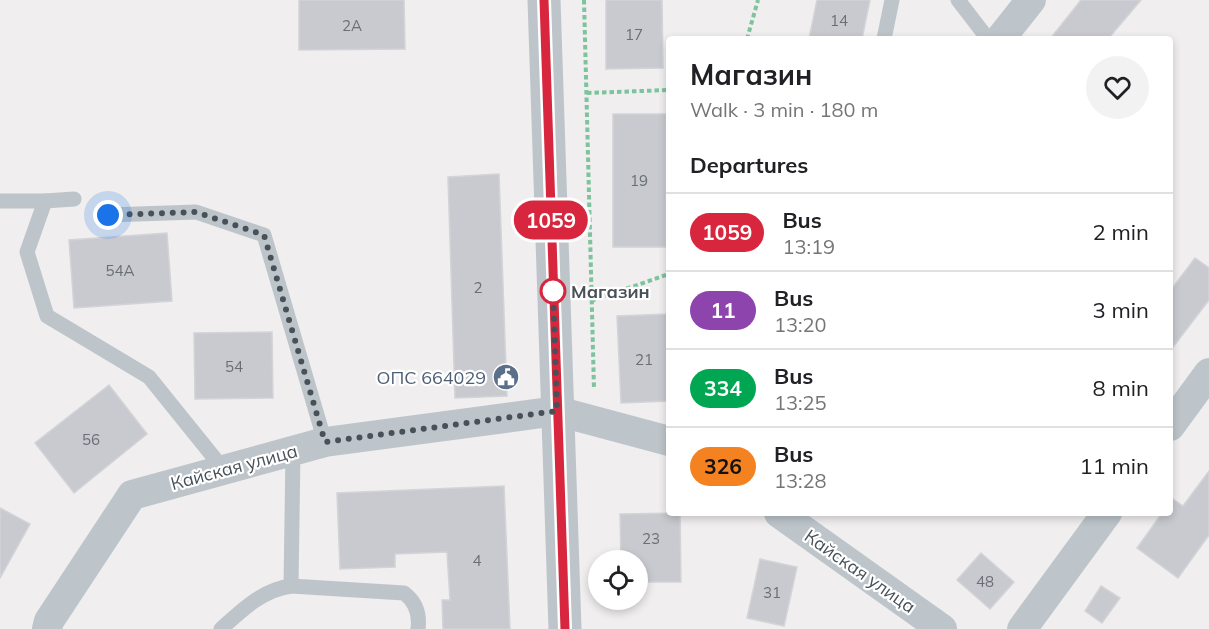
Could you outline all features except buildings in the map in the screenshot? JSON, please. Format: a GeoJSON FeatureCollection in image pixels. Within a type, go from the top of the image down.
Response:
{"type":"FeatureCollection","features":[{"type":"Feature","properties":{"kind":"street"},"geometry":{"type":"LineString","coordinates":[[544,0],[565,629]]}},
{"type":"Feature","properties":{"kind":"street"},"geometry":{"type":"LineString","coordinates":[[1002,36],[1031,0]]}},
{"type":"Feature","properties":{"kind":"street"},"geometry":{"type":"LineString","coordinates":[[1173,422],[1209,373]]}},
{"type":"Feature","properties":{"kind":"street","name":"Кайская улица"},"geometry":{"type":"LineString","coordinates":[[47,629],[49,621],[132,495],[325,442],[557,411],[666,440]]}},
{"type":"Feature","properties":{"kind":"street","name":"Кайская улица"},"geometry":{"type":"LineString","coordinates":[[783,516],[942,629]]}},
{"type":"Feature","properties":{"kind":"street"},"geometry":{"type":"LineString","coordinates":[[1022,629],[1105,516]]}},
{"type":"Feature","properties":{"kind":"lane"},"geometry":{"type":"LineString","coordinates":[[885,36],[892,0]]}},
{"type":"Feature","properties":{"kind":"lane"},"geometry":{"type":"LineString","coordinates":[[958,0],[986,36]]}},
{"type":"Feature","properties":{"kind":"lane"},"geometry":{"type":"LineString","coordinates":[[0,201],[75,199]]}},
{"type":"Feature","properties":{"kind":"lane"},"geometry":{"type":"LineString","coordinates":[[45,201],[27,252],[47,316],[149,377],[224,470]]}},
{"type":"Feature","properties":{"kind":"lane"},"geometry":{"type":"LineString","coordinates":[[108,215],[196,212],[264,235],[325,442]]}},
{"type":"Feature","properties":{"kind":"lane"},"geometry":{"type":"LineString","coordinates":[[291,586],[293,450]]}},
{"type":"Feature","properties":{"kind":"lane"},"geometry":{"type":"LineString","coordinates":[[221,629],[249,603],[278,588],[291,586],[404,593],[412,598],[420,616],[418,629]]}},
{"type":"Feature","properties":{"kind":"path"},"geometry":{"type":"LineString","coordinates":[[584,0],[594,389]]}},
{"type":"Feature","properties":{"kind":"path"},"geometry":{"type":"LineString","coordinates":[[748,36],[758,0]]}},
{"type":"Feature","properties":{"kind":"path"},"geometry":{"type":"LineString","coordinates":[[587,93],[666,90]]}},
{"type":"Feature","properties":{"kind":"path"},"geometry":{"type":"LineString","coordinates":[[591,301],[666,275]]}},
{"type":"Feature","properties":{"kind":"bus line","name":"1059"},"geometry":{"type":"LineString","coordinates":[[544,0],[565,629]]}},
{"type":"Feature","properties":{"kind":"place","name":"Магазин"},"geometry":{"type":"Point","coordinates":[553,291]}},
{"type":"Feature","properties":{"kind":"place","name":"ОПС 664029"},"geometry":{"type":"Point","coordinates":[506,377]}},
{"type":"Feature","properties":{"kind":"route"},"geometry":{"type":"LineString","coordinates":[[108,215],[196,212],[264,235],[325,442],[557,411],[553,291]]}}]}
